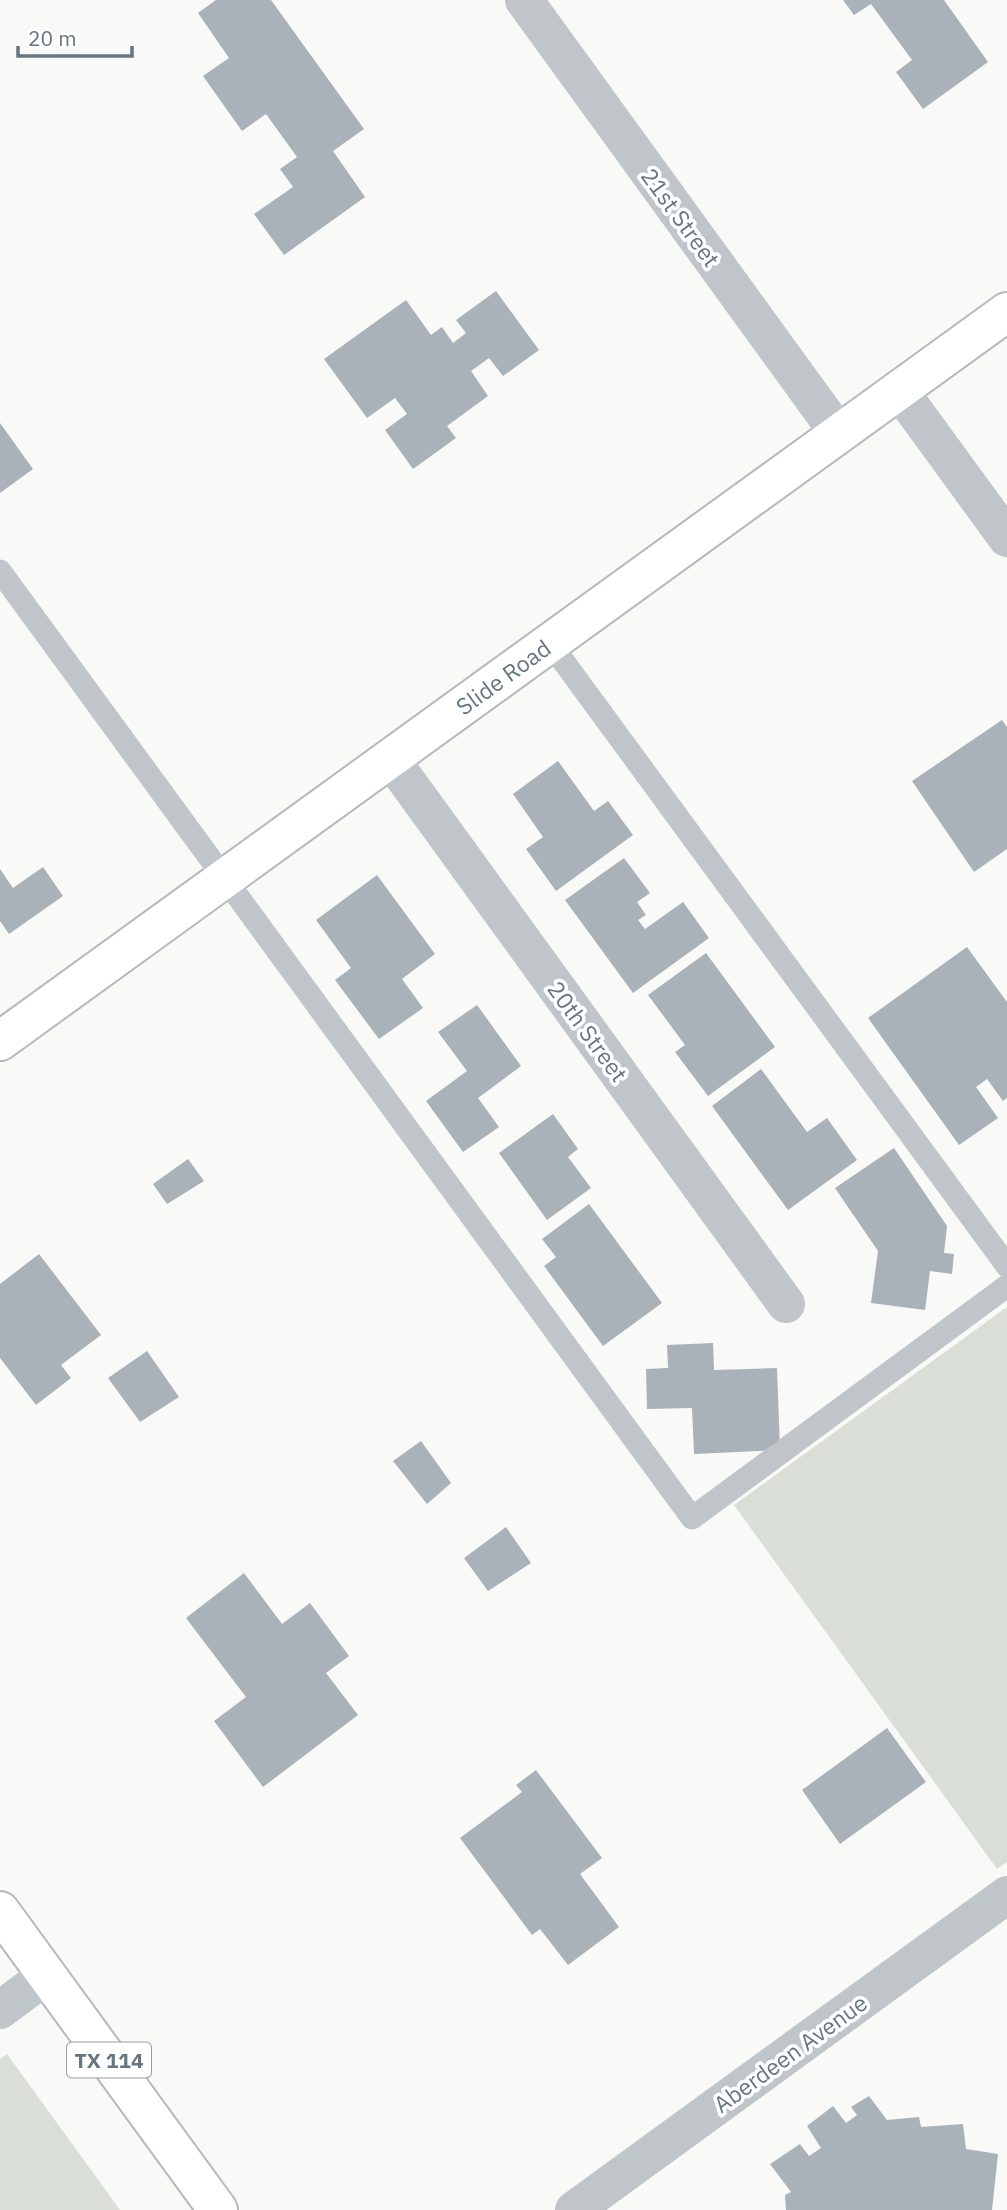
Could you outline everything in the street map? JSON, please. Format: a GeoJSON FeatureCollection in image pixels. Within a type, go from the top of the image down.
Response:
{"type":"FeatureCollection","features":[{"type":"Feature","properties":{"kind":"main road","name":"Slide Road"},"geometry":{"type":"LineString","coordinates":[[0,1041],[1007,312]]}},
{"type":"Feature","properties":{"kind":"main road","name":"TX 114"},"geometry":{"type":"LineString","coordinates":[[0,1911],[218,2210]]}},
{"type":"Feature","properties":{"kind":"street","name":"21st Street"},"geometry":{"type":"LineString","coordinates":[[524,0],[839,434]]}},
{"type":"Feature","properties":{"kind":"street"},"geometry":{"type":"LineString","coordinates":[[899,390],[1007,538]]}},
{"type":"Feature","properties":{"kind":"street","name":"20th Street"},"geometry":{"type":"LineString","coordinates":[[390,758],[786,1304]]}},
{"type":"Feature","properties":{"kind":"street","name":"Aberdeen Avenue"},"geometry":{"type":"LineString","coordinates":[[574,2210],[1007,1895]]}},
{"type":"Feature","properties":{"kind":"street"},"geometry":{"type":"LineString","coordinates":[[0,2010],[47,1975]]}},
{"type":"Feature","properties":{"kind":"lane"},"geometry":{"type":"LineString","coordinates":[[0,571],[692,1518],[1007,1286]]}},
{"type":"Feature","properties":{"kind":"lane"},"geometry":{"type":"LineString","coordinates":[[550,643],[1007,1266]]}},
{"type":"Feature","properties":{"kind":"shaded area"},"geometry":{"type":"Polygon","coordinates":[[[1007,1307],[1007,1862],[997,1869],[734,1505],[1007,1307]]]}},
{"type":"Feature","properties":{"kind":"shaded area"},"geometry":{"type":"Polygon","coordinates":[[[7,2054],[120,2210],[0,2210],[0,2059],[7,2054]]]}},
{"type":"Feature","properties":{"kind":"building"},"geometry":{"type":"Polygon","coordinates":[[[216,0],[271,0],[364,129],[333,151],[365,197],[284,255],[254,214],[293,187],[280,169],[297,157],[266,114],[242,131],[203,76],[229,58],[198,13],[216,0]]]}},
{"type":"Feature","properties":{"kind":"building"},"geometry":{"type":"Polygon","coordinates":[[[843,0],[944,0],[988,62],[923,109],[896,72],[912,60],[871,4],[854,15],[843,0]]]}},
{"type":"Feature","properties":{"kind":"building"},"geometry":{"type":"Polygon","coordinates":[[[496,291],[539,350],[503,376],[489,358],[471,371],[488,396],[447,426],[456,438],[413,469],[385,430],[407,414],[395,398],[367,418],[324,359],[406,300],[431,335],[442,327],[453,343],[466,333],[456,320],[496,291]]]}},
{"type":"Feature","properties":{"kind":"building"},"geometry":{"type":"Polygon","coordinates":[[[0,423],[33,469],[0,493],[0,423]]]}},
{"type":"Feature","properties":{"kind":"building"},"geometry":{"type":"Polygon","coordinates":[[[1002,720],[1007,727],[1007,849],[974,872],[912,781],[1002,720]]]}},
{"type":"Feature","properties":{"kind":"building"},"geometry":{"type":"Polygon","coordinates":[[[558,761],[594,811],[608,801],[633,835],[556,891],[526,849],[543,837],[513,794],[558,761]]]}},
{"type":"Feature","properties":{"kind":"building"},"geometry":{"type":"Polygon","coordinates":[[[624,858],[650,893],[637,902],[646,915],[638,920],[645,929],[683,902],[709,938],[633,993],[565,900],[624,858]]]}},
{"type":"Feature","properties":{"kind":"building"},"geometry":{"type":"Polygon","coordinates":[[[43,867],[63,896],[9,934],[0,921],[0,869],[13,888],[43,867]]]}},
{"type":"Feature","properties":{"kind":"building"},"geometry":{"type":"Polygon","coordinates":[[[377,875],[435,954],[402,979],[423,1008],[379,1039],[335,980],[351,968],[316,920],[377,875]]]}},
{"type":"Feature","properties":{"kind":"building"},"geometry":{"type":"Polygon","coordinates":[[[967,947],[1007,1002],[1007,1098],[1003,1101],[987,1079],[976,1087],[998,1118],[959,1145],[868,1018],[967,947]]]}},
{"type":"Feature","properties":{"kind":"building"},"geometry":{"type":"Polygon","coordinates":[[[706,953],[775,1047],[708,1096],[675,1052],[685,1045],[648,995],[706,953]]]}},
{"type":"Feature","properties":{"kind":"building"},"geometry":{"type":"Polygon","coordinates":[[[477,1005],[521,1066],[478,1098],[499,1127],[463,1152],[426,1101],[467,1071],[438,1032],[477,1005]]]}},
{"type":"Feature","properties":{"kind":"building"},"geometry":{"type":"Polygon","coordinates":[[[761,1069],[807,1132],[827,1118],[857,1160],[788,1210],[712,1106],[761,1069]]]}},
{"type":"Feature","properties":{"kind":"building"},"geometry":{"type":"Polygon","coordinates":[[[553,1114],[578,1149],[568,1157],[591,1188],[547,1220],[499,1153],[553,1114]]]}},
{"type":"Feature","properties":{"kind":"building"},"geometry":{"type":"Polygon","coordinates":[[[894,1148],[947,1226],[944,1253],[954,1254],[952,1274],[930,1271],[925,1310],[871,1303],[878,1251],[835,1188],[894,1148]]]}},
{"type":"Feature","properties":{"kind":"building"},"geometry":{"type":"Polygon","coordinates":[[[188,1159],[204,1181],[167,1204],[153,1184],[188,1159]]]}},
{"type":"Feature","properties":{"kind":"building"},"geometry":{"type":"Polygon","coordinates":[[[589,1204],[662,1303],[603,1346],[544,1266],[556,1257],[542,1239],[589,1204]]]}},
{"type":"Feature","properties":{"kind":"building"},"geometry":{"type":"Polygon","coordinates":[[[39,1254],[101,1335],[61,1365],[71,1378],[36,1405],[0,1358],[0,1284],[39,1254]]]}},
{"type":"Feature","properties":{"kind":"building"},"geometry":{"type":"Polygon","coordinates":[[[713,1343],[714,1370],[777,1368],[780,1450],[694,1454],[692,1408],[647,1409],[646,1369],[668,1368],[667,1345],[713,1343]]]}},
{"type":"Feature","properties":{"kind":"building"},"geometry":{"type":"Polygon","coordinates":[[[147,1351],[179,1397],[140,1422],[108,1378],[147,1351]]]}},
{"type":"Feature","properties":{"kind":"building"},"geometry":{"type":"Polygon","coordinates":[[[421,1441],[451,1483],[427,1504],[393,1461],[421,1441]]]}},
{"type":"Feature","properties":{"kind":"building"},"geometry":{"type":"Polygon","coordinates":[[[506,1527],[531,1563],[488,1591],[464,1558],[506,1527]]]}},
{"type":"Feature","properties":{"kind":"building"},"geometry":{"type":"Polygon","coordinates":[[[244,1573],[282,1624],[310,1603],[349,1656],[326,1673],[358,1715],[263,1787],[214,1721],[246,1697],[186,1618],[244,1573]]]}},
{"type":"Feature","properties":{"kind":"building"},"geometry":{"type":"Polygon","coordinates":[[[887,1728],[926,1782],[840,1844],[802,1790],[887,1728]]]}},
{"type":"Feature","properties":{"kind":"building"},"geometry":{"type":"Polygon","coordinates":[[[536,1770],[602,1858],[580,1874],[619,1927],[568,1965],[540,1929],[532,1935],[460,1838],[522,1792],[516,1785],[536,1770]]]}},
{"type":"Feature","properties":{"kind":"building"},"geometry":{"type":"Polygon","coordinates":[[[869,2096],[887,2120],[919,2117],[921,2127],[963,2124],[966,2149],[998,2154],[992,2210],[786,2210],[785,2195],[791,2192],[770,2164],[800,2144],[809,2156],[821,2148],[807,2126],[833,2106],[846,2123],[857,2115],[851,2107],[869,2096]]]}}]}
